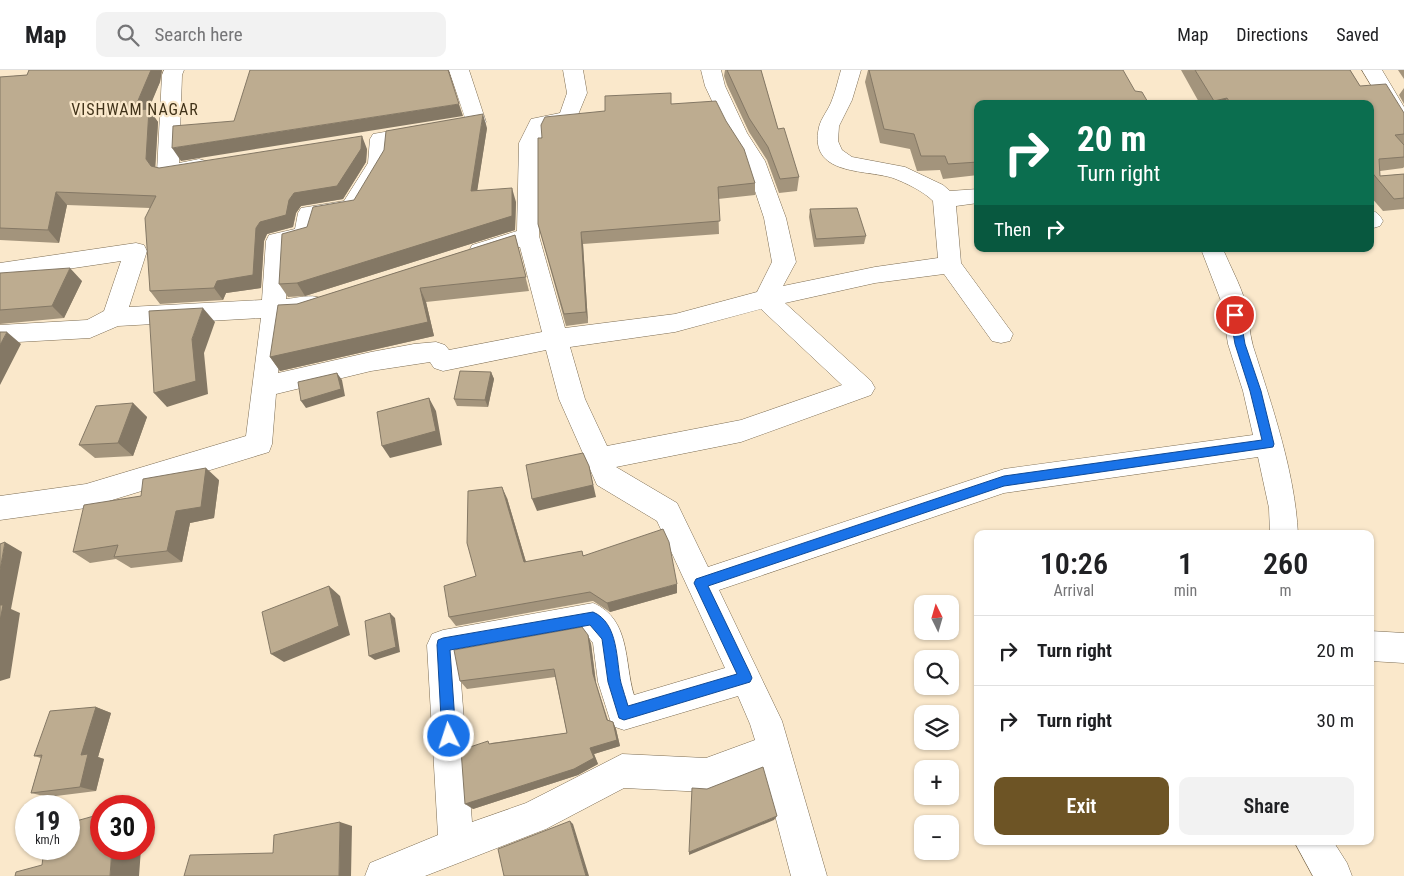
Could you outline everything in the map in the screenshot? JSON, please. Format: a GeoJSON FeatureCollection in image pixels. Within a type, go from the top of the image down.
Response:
{"type":"FeatureCollection","features":[{"type":"Feature","properties":{"kind":"street"},"geometry":{"type":"LineString","coordinates":[[174,70],[170,94],[168,172],[221,162]]}},
{"type":"Feature","properties":{"kind":"street"},"geometry":{"type":"LineString","coordinates":[[0,508],[86,496],[259,444],[274,308],[276,241],[305,234],[309,213],[351,208],[378,163],[371,141],[476,122],[459,70]]}},
{"type":"Feature","properties":{"kind":"street"},"geometry":{"type":"LineString","coordinates":[[573,70],[577,92],[568,118],[538,124],[529,143],[528,236],[572,399],[607,478],[666,512],[766,722],[809,876]]}},
{"type":"Feature","properties":{"kind":"street"},"geometry":{"type":"LineString","coordinates":[[711,70],[715,86],[737,133],[755,161],[775,218],[784,262],[765,299]]}},
{"type":"Feature","properties":{"kind":"street"},"geometry":{"type":"LineString","coordinates":[[851,70],[842,100],[829,126],[828,142],[833,154],[846,163],[898,172],[935,190],[944,198],[957,199],[974,197]]}},
{"type":"Feature","properties":{"kind":"street"},"geometry":{"type":"LineString","coordinates":[[1372,70],[1404,124]]}},
{"type":"Feature","properties":{"kind":"street"},"geometry":{"type":"LineString","coordinates":[[944,198],[950,265],[1001,334]]}},
{"type":"Feature","properties":{"kind":"street"},"geometry":{"type":"LineString","coordinates":[[454,260],[528,236]]}},
{"type":"Feature","properties":{"kind":"street"},"geometry":{"type":"LineString","coordinates":[[0,271],[136,251],[114,317]]}},
{"type":"Feature","properties":{"kind":"street"},"geometry":{"type":"LineString","coordinates":[[1213,252],[1233,301],[1240,344],[1256,391],[1283,508],[1284,530]]}},
{"type":"Feature","properties":{"kind":"street"},"geometry":{"type":"LineString","coordinates":[[264,387],[421,353],[436,352],[443,361],[556,339],[675,323],[765,299],[876,275],[950,265]]}},
{"type":"Feature","properties":{"kind":"street"},"geometry":{"type":"LineString","coordinates":[[0,334],[90,329],[114,317],[305,307],[333,298]]}},
{"type":"Feature","properties":{"kind":"street"},"geometry":{"type":"LineString","coordinates":[[599,458],[741,431],[862,388],[765,299]]}},
{"type":"Feature","properties":{"kind":"street"},"geometry":{"type":"LineString","coordinates":[[700,583],[1004,481],[1269,444]]}},
{"type":"Feature","properties":{"kind":"street"},"geometry":{"type":"LineString","coordinates":[[456,846],[443,645],[593,618],[608,637],[614,682],[624,714],[745,678]]}},
{"type":"Feature","properties":{"kind":"street"},"geometry":{"type":"LineString","coordinates":[[1374,646],[1404,648]]}},
{"type":"Feature","properties":{"kind":"street"},"geometry":{"type":"LineString","coordinates":[[382,876],[534,817],[622,771],[706,775],[774,749]]}},
{"type":"Feature","properties":{"kind":"street"},"geometry":{"type":"LineString","coordinates":[[1315,845],[1334,876]]}},
{"type":"Feature","properties":{"kind":"building"},"geometry":{"type":"Polygon","coordinates":[[[29,70],[151,70],[134,110],[149,109],[146,159],[151,166],[159,168],[362,136],[361,149],[337,186],[294,193],[289,200],[286,215],[260,222],[256,228],[253,275],[217,281],[214,288],[150,291],[145,218],[156,196],[56,192],[48,230],[0,228],[0,77],[27,75],[29,70]]]}},
{"type":"Feature","properties":{"kind":"building"},"geometry":{"type":"Polygon","coordinates":[[[250,70],[448,70],[459,104],[172,148],[173,126],[234,121],[250,70]]]}},
{"type":"Feature","properties":{"kind":"building"},"geometry":{"type":"Polygon","coordinates":[[[727,70],[761,70],[778,129],[784,128],[799,177],[780,179],[768,147],[749,118],[727,70]]]}},
{"type":"Feature","properties":{"kind":"building"},"geometry":{"type":"Polygon","coordinates":[[[869,70],[1123,70],[1135,91],[1142,92],[1147,100],[974,100],[974,162],[948,164],[945,156],[921,156],[914,134],[884,129],[869,70]]]}},
{"type":"Feature","properties":{"kind":"building"},"geometry":{"type":"Polygon","coordinates":[[[1195,70],[1350,70],[1360,86],[1386,84],[1404,113],[1404,134],[1395,135],[1404,145],[1404,157],[1379,159],[1380,176],[1404,174],[1404,198],[1394,199],[1374,175],[1374,100],[1228,100],[1227,98],[1213,100],[1195,70]]]}},
{"type":"Feature","properties":{"kind":"building"},"geometry":{"type":"Polygon","coordinates":[[[671,93],[671,104],[716,101],[744,149],[755,183],[718,187],[720,221],[581,232],[586,312],[564,314],[538,224],[538,138],[542,138],[541,125],[545,117],[605,111],[605,96],[671,93]]]}},
{"type":"Feature","properties":{"kind":"building"},"geometry":{"type":"Polygon","coordinates":[[[483,114],[471,191],[512,188],[512,216],[297,283],[279,284],[282,234],[307,227],[313,207],[354,200],[384,150],[386,131],[483,114]]]}},
{"type":"Feature","properties":{"kind":"building"},"geometry":{"type":"Polygon","coordinates":[[[857,208],[866,236],[816,239],[810,209],[857,208]]]}},
{"type":"Feature","properties":{"kind":"building"},"geometry":{"type":"Polygon","coordinates":[[[515,235],[526,277],[420,288],[428,322],[270,357],[278,305],[297,304],[515,235]]]}},
{"type":"Feature","properties":{"kind":"building"},"geometry":{"type":"Polygon","coordinates":[[[70,268],[52,306],[0,310],[0,273],[70,268]]]}},
{"type":"Feature","properties":{"kind":"building"},"geometry":{"type":"Polygon","coordinates":[[[203,308],[192,339],[196,381],[154,393],[149,311],[203,308]]]}},
{"type":"Feature","properties":{"kind":"building"},"geometry":{"type":"Polygon","coordinates":[[[0,332],[7,332],[0,345],[0,332]]]}},
{"type":"Feature","properties":{"kind":"building"},"geometry":{"type":"Polygon","coordinates":[[[460,371],[491,372],[485,400],[454,399],[460,371]]]}},
{"type":"Feature","properties":{"kind":"building"},"geometry":{"type":"Polygon","coordinates":[[[337,373],[341,389],[301,401],[298,382],[337,373]]]}},
{"type":"Feature","properties":{"kind":"building"},"geometry":{"type":"Polygon","coordinates":[[[429,398],[436,431],[382,446],[377,412],[429,398]]]}},
{"type":"Feature","properties":{"kind":"building"},"geometry":{"type":"Polygon","coordinates":[[[133,403],[118,443],[79,445],[96,406],[133,403]]]}},
{"type":"Feature","properties":{"kind":"building"},"geometry":{"type":"Polygon","coordinates":[[[583,453],[589,466],[593,485],[532,499],[526,465],[583,453]]]}},
{"type":"Feature","properties":{"kind":"building"},"geometry":{"type":"Polygon","coordinates":[[[206,468],[201,507],[176,511],[167,551],[114,557],[118,545],[73,552],[84,505],[141,496],[143,479],[206,468]]]}},
{"type":"Feature","properties":{"kind":"building"},"geometry":{"type":"Polygon","coordinates":[[[502,487],[524,562],[582,551],[583,556],[663,529],[669,542],[677,584],[607,603],[590,592],[449,617],[444,586],[476,576],[467,543],[468,491],[502,487]]]}},
{"type":"Feature","properties":{"kind":"building"},"geometry":{"type":"Polygon","coordinates":[[[5,542],[0,570],[0,544],[5,542]]]}},
{"type":"Feature","properties":{"kind":"building"},"geometry":{"type":"Polygon","coordinates":[[[329,586],[339,626],[271,654],[262,612],[329,586]]]}},
{"type":"Feature","properties":{"kind":"building"},"geometry":{"type":"Polygon","coordinates":[[[0,605],[3,605],[0,621],[0,605]]]}},
{"type":"Feature","properties":{"kind":"building"},"geometry":{"type":"Polygon","coordinates":[[[390,613],[396,647],[369,656],[365,621],[390,613]]]}},
{"type":"Feature","properties":{"kind":"building"},"geometry":{"type":"Polygon","coordinates":[[[582,627],[588,635],[593,674],[607,720],[613,722],[617,740],[590,748],[594,758],[574,769],[465,804],[461,750],[488,741],[489,744],[567,733],[554,669],[460,681],[454,650],[582,627]]]}},
{"type":"Feature","properties":{"kind":"building"},"geometry":{"type":"Polygon","coordinates":[[[96,707],[81,755],[88,754],[80,787],[31,793],[42,755],[34,756],[50,711],[96,707]]]}},
{"type":"Feature","properties":{"kind":"building"},"geometry":{"type":"Polygon","coordinates":[[[763,767],[777,816],[689,852],[692,788],[707,789],[763,767]]]}},
{"type":"Feature","properties":{"kind":"building"},"geometry":{"type":"Polygon","coordinates":[[[90,817],[90,860],[111,860],[110,876],[15,876],[16,872],[42,865],[43,860],[80,860],[80,820],[90,817]]]}},
{"type":"Feature","properties":{"kind":"building"},"geometry":{"type":"Polygon","coordinates":[[[570,821],[586,876],[504,876],[498,849],[570,821]]]}},
{"type":"Feature","properties":{"kind":"building"},"geometry":{"type":"Polygon","coordinates":[[[340,822],[339,876],[184,876],[190,855],[273,853],[274,835],[340,822]]]}},
{"type":"Feature","properties":{"kind":"district","name":"VISHWAM NAGAR"},"geometry":{"type":"Point","coordinates":[135,109]}},
{"type":"Feature","properties":{"kind":"route"},"geometry":{"type":"LineString","coordinates":[[449,736],[443,645],[593,618],[608,637],[614,682],[624,714],[745,678],[700,583],[1004,481],[1269,444],[1256,391],[1240,344],[1235,315]]}}]}
